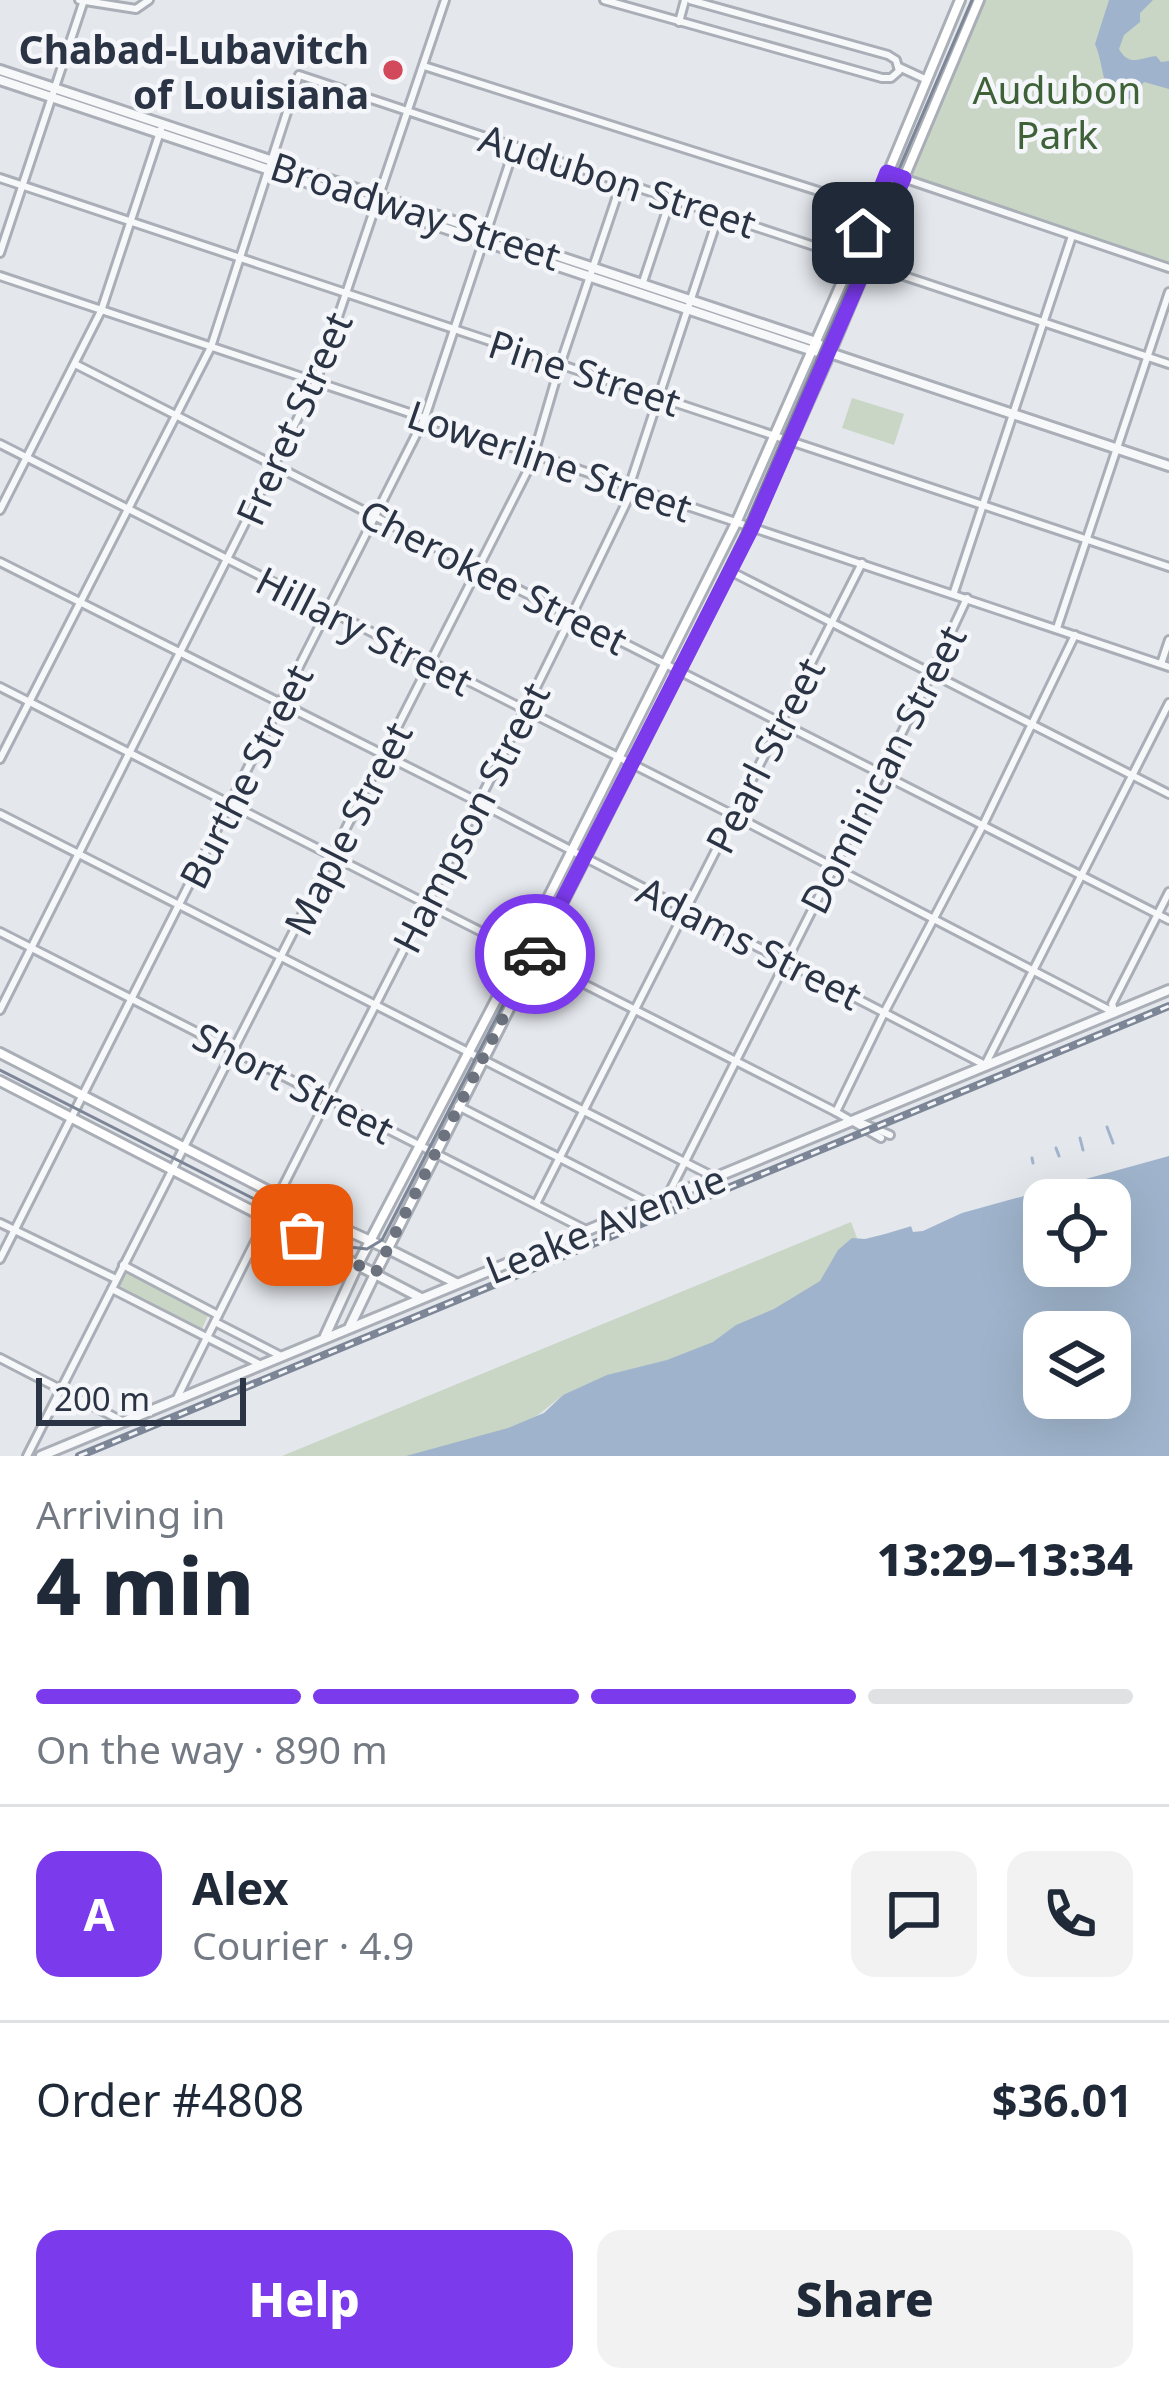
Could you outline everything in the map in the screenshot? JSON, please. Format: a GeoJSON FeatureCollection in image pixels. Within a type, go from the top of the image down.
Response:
{"type":"FeatureCollection","features":[{"type":"Feature","properties":{"kind":"main road"},"geometry":{"type":"LineString","coordinates":[[358,1264],[736,523],[960,0]]}},
{"type":"Feature","properties":{"kind":"main road"},"geometry":{"type":"LineString","coordinates":[[0,1081],[375,1274],[752,528],[979,0]]}},
{"type":"Feature","properties":{"kind":"main road"},"geometry":{"type":"LineString","coordinates":[[0,1054],[388,1249]]}},
{"type":"Feature","properties":{"kind":"street"},"geometry":{"type":"LineString","coordinates":[[0,254],[82,0],[136,9],[149,0]]}},
{"type":"Feature","properties":{"kind":"street","name":"Freret Street"},"geometry":{"type":"LineString","coordinates":[[0,1010],[316,382],[445,0]]}},
{"type":"Feature","properties":{"kind":"street"},"geometry":{"type":"LineString","coordinates":[[604,0],[882,78],[891,78],[898,70]]}},
{"type":"Feature","properties":{"kind":"street"},"geometry":{"type":"LineString","coordinates":[[679,22],[687,0],[888,55],[896,60],[898,70]]}},
{"type":"Feature","properties":{"kind":"street"},"geometry":{"type":"LineString","coordinates":[[424,65],[872,208]]}},
{"type":"Feature","properties":{"kind":"street","name":"Broadway Street"},"geometry":{"type":"LineString","coordinates":[[0,70],[52,93]]}},
{"type":"Feature","properties":{"kind":"street"},"geometry":{"type":"LineString","coordinates":[[898,70],[927,80]]}},
{"type":"Feature","properties":{"kind":"street","name":"Audubon Street"},"geometry":{"type":"LineString","coordinates":[[269,166],[299,75],[1169,364]]}},
{"type":"Feature","properties":{"kind":"street","name":"Broadway Street"},"geometry":{"type":"LineString","coordinates":[[0,80],[52,93],[1169,466]]}},
{"type":"Feature","properties":{"kind":"street"},"geometry":{"type":"LineString","coordinates":[[0,510],[101,311],[161,130]]}},
{"type":"Feature","properties":{"kind":"street","name":"Burthe Street"},"geometry":{"type":"LineString","coordinates":[[0,1259],[425,417],[515,146]]}},
{"type":"Feature","properties":{"kind":"street"},"geometry":{"type":"LineString","coordinates":[[0,759],[211,347],[269,166]]}},
{"type":"Feature","properties":{"kind":"street"},"geometry":{"type":"LineString","coordinates":[[887,172],[1169,268]]}},
{"type":"Feature","properties":{"kind":"street","name":"Pine Street"},"geometry":{"type":"LineString","coordinates":[[0,178],[1169,567]]}},
{"type":"Feature","properties":{"kind":"street","name":"Maple Street"},"geometry":{"type":"LineString","coordinates":[[27,1456],[534,454],[622,181]]}},
{"type":"Feature","properties":{"kind":"street"},"geometry":{"type":"LineString","coordinates":[[642,284],[671,198]]}},
{"type":"Feature","properties":{"kind":"street","name":"Hampson Street"},"geometry":{"type":"LineString","coordinates":[[176,1401],[572,616],[631,488],[719,214]]}},
{"type":"Feature","properties":{"kind":"street","name":"Dominican Street"},"geometry":{"type":"LineString","coordinates":[[953,593],[1072,236]]}},
{"type":"Feature","properties":{"kind":"street","name":"Broadway Street"},"geometry":{"type":"LineString","coordinates":[[590,273],[642,284],[689,306]]}},
{"type":"Feature","properties":{"kind":"street","name":"Lowerline Street"},"geometry":{"type":"LineString","coordinates":[[0,276],[1165,666]]}},
{"type":"Feature","properties":{"kind":"street"},"geometry":{"type":"LineString","coordinates":[[1057,628],[1169,292]]}},
{"type":"Feature","properties":{"kind":"street","name":"Cherokee Street"},"geometry":{"type":"LineString","coordinates":[[75,364],[1169,920]]}},
{"type":"Feature","properties":{"kind":"street","name":"Hillary Street"},"geometry":{"type":"LineString","coordinates":[[0,444],[1115,1013]]}},
{"type":"Feature","properties":{"kind":"street","name":"Adams Street"},"geometry":{"type":"LineString","coordinates":[[0,562],[478,802],[985,1065]]}},
{"type":"Feature","properties":{"kind":"street","name":"Pearl Street"},"geometry":{"type":"LineString","coordinates":[[536,1204],[862,563]]}},
{"type":"Feature","properties":{"kind":"street"},"geometry":{"type":"LineString","coordinates":[[730,571],[1169,794]]}},
{"type":"Feature","properties":{"kind":"street","name":"Dominican Street"},"geometry":{"type":"LineString","coordinates":[[668,1197],[967,598]]}},
{"type":"Feature","properties":{"kind":"street"},"geometry":{"type":"LineString","coordinates":[[836,1112],[1076,635]]}},
{"type":"Feature","properties":{"kind":"street"},"geometry":{"type":"LineString","coordinates":[[1165,666],[1169,640]]}},
{"type":"Feature","properties":{"kind":"street"},"geometry":{"type":"LineString","coordinates":[[0,687],[885,1137]]}},
{"type":"Feature","properties":{"kind":"street"},"geometry":{"type":"LineString","coordinates":[[985,1065],[1169,704]]}},
{"type":"Feature","properties":{"kind":"street"},"geometry":{"type":"LineString","coordinates":[[0,814],[715,1178]]}},
{"type":"Feature","properties":{"kind":"street"},"geometry":{"type":"LineString","coordinates":[[1115,1013],[1112,1004],[1169,892]]}},
{"type":"Feature","properties":{"kind":"street","name":"Short Street"},"geometry":{"type":"LineString","coordinates":[[0,932],[588,1231]]}},
{"type":"Feature","properties":{"kind":"street","name":"Leake Avenue"},"geometry":{"type":"LineString","coordinates":[[40,1456],[1169,990]]}},
{"type":"Feature","properties":{"kind":"street"},"geometry":{"type":"LineString","coordinates":[[458,1106],[650,1204]]}},
{"type":"Feature","properties":{"kind":"street"},"geometry":{"type":"LineString","coordinates":[[0,1222],[261,1365]]}},
{"type":"Feature","properties":{"kind":"street"},"geometry":{"type":"LineString","coordinates":[[388,1249],[458,1283]]}},
{"type":"Feature","properties":{"kind":"street"},"geometry":{"type":"LineString","coordinates":[[325,1337],[358,1264]]}},
{"type":"Feature","properties":{"kind":"street"},"geometry":{"type":"LineString","coordinates":[[123,1265],[281,1356]]}},
{"type":"Feature","properties":{"kind":"street"},"geometry":{"type":"LineString","coordinates":[[349,1328],[375,1274],[421,1298]]}},
{"type":"Feature","properties":{"kind":"street"},"geometry":{"type":"LineString","coordinates":[[251,1360],[260,1356],[260,1345]]}},
{"type":"Feature","properties":{"kind":"street"},"geometry":{"type":"LineString","coordinates":[[0,1358],[124,1422]]}},
{"type":"Feature","properties":{"kind":"green space","name":"Audubon Park"},"geometry":{"type":"Polygon","coordinates":[[[984,0],[1169,0],[1169,268],[908,178],[984,0]]]}},
{"type":"Feature","properties":{"kind":"green space"},"geometry":{"type":"Polygon","coordinates":[[[852,398],[904,414],[894,445],[842,428],[852,398]]]}},
{"type":"Feature","properties":{"kind":"green space"},"geometry":{"type":"Polygon","coordinates":[[[851,1222],[857,1238],[832,1285],[706,1348],[563,1395],[528,1423],[426,1456],[282,1456],[851,1222]]]}},
{"type":"Feature","properties":{"kind":"green space"},"geometry":{"type":"Polygon","coordinates":[[[127,1272],[209,1313],[202,1329],[119,1287],[127,1272]]]}},
{"type":"Feature","properties":{"kind":"water"},"geometry":{"type":"Polygon","coordinates":[[[1109,0],[1153,0],[1140,13],[1140,22],[1124,35],[1119,49],[1131,60],[1156,56],[1161,62],[1169,61],[1169,89],[1144,82],[1119,107],[1106,86],[1095,44],[1109,0]]]}},
{"type":"Feature","properties":{"kind":"water"},"geometry":{"type":"Polygon","coordinates":[[[1169,1149],[1169,1456],[406,1456],[508,1428],[544,1413],[563,1395],[607,1375],[713,1342],[820,1281],[838,1250],[852,1238],[865,1239],[1023,1192],[1023,1287],[1131,1287],[1131,1179],[1068,1179],[1169,1149]]]}},
{"type":"Feature","properties":{"kind":"pier"},"geometry":{"type":"Polygon","coordinates":[[[1169,1143],[1169,1156],[1085,1179],[1034,1179],[1169,1143]]]}},
{"type":"Feature","properties":{"kind":"pier"},"geometry":{"type":"Polygon","coordinates":[[[1023,1182],[1023,1196],[913,1232],[909,1220],[1023,1182]]]}},
{"type":"Feature","properties":{"kind":"waterway"},"geometry":{"type":"LineString","coordinates":[[1107,1127],[1113,1143]]}},
{"type":"Feature","properties":{"kind":"waterway"},"geometry":{"type":"LineString","coordinates":[[1080,1138],[1083,1150]]}},
{"type":"Feature","properties":{"kind":"waterway"},"geometry":{"type":"LineString","coordinates":[[1056,1148],[1059,1156]]}},
{"type":"Feature","properties":{"kind":"waterway"},"geometry":{"type":"LineString","coordinates":[[1032,1158],[1033,1163]]}},
{"type":"Feature","properties":{"kind":"tram line"},"geometry":{"type":"LineString","coordinates":[[0,1070],[349,1247],[367,1249],[382,1240],[741,535],[972,0]]}},
{"type":"Feature","properties":{"kind":"railway"},"geometry":{"type":"LineString","coordinates":[[79,1456],[1169,1006]]}},
{"type":"Feature","properties":{"kind":"way so far"},"geometry":{"type":"LineString","coordinates":[[302,1235],[375,1274],[535,954]]}},
{"type":"Feature","properties":{"kind":"place","name":"Chabad-Lubavitch of Louisiana"},"geometry":{"type":"Point","coordinates":[393,70]}},
{"type":"Feature","properties":{"kind":"route"},"geometry":{"type":"LineString","coordinates":[[535,954],[752,528],[904,178],[887,172],[863,233]]}}]}
